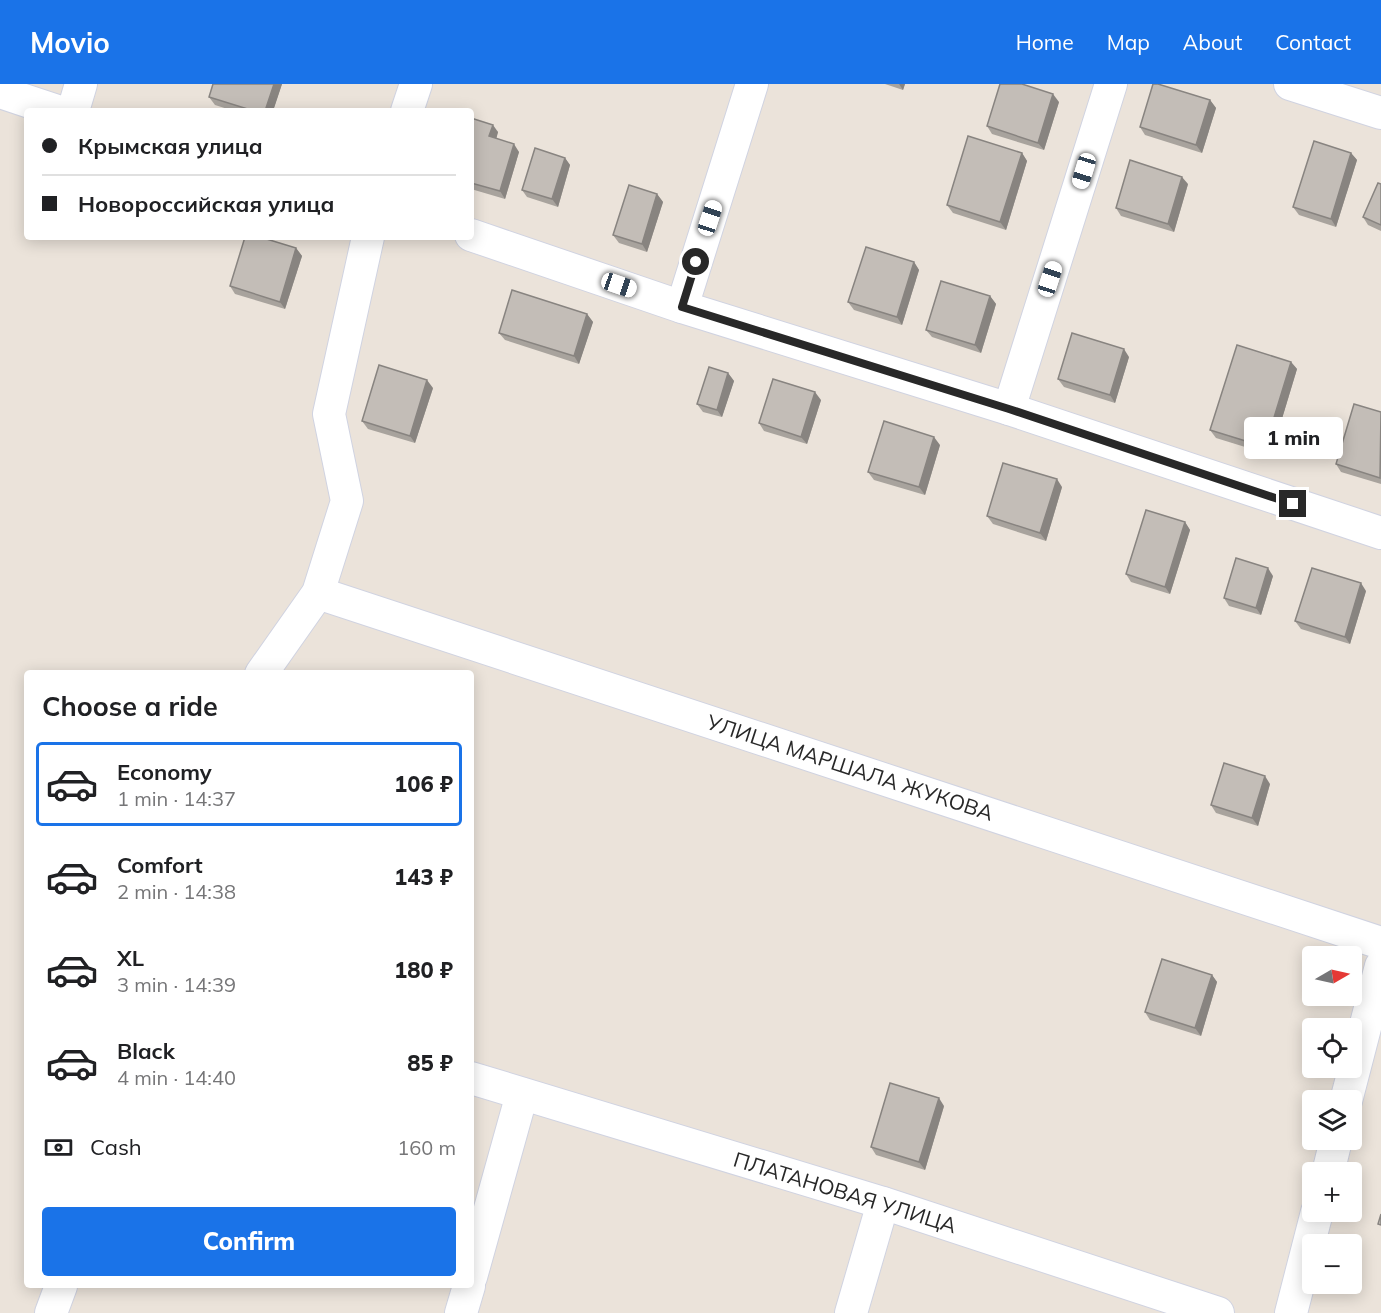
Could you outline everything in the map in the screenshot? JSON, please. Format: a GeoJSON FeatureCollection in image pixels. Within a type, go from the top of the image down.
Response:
{"type":"FeatureCollection","features":[{"type":"Feature","properties":{"kind":"street"},"geometry":{"type":"LineString","coordinates":[[74,108],[81,84]]}},
{"type":"Feature","properties":{"kind":"street"},"geometry":{"type":"LineString","coordinates":[[408,108],[416,84]]}},
{"type":"Feature","properties":{"kind":"street"},"geometry":{"type":"LineString","coordinates":[[682,307],[752,84]]}},
{"type":"Feature","properties":{"kind":"street"},"geometry":{"type":"LineString","coordinates":[[1009,409],[1111,84]]}},
{"type":"Feature","properties":{"kind":"street"},"geometry":{"type":"LineString","coordinates":[[1290,84],[1381,113]]}},
{"type":"Feature","properties":{"kind":"street"},"geometry":{"type":"LineString","coordinates":[[0,92],[48,108]]}},
{"type":"Feature","properties":{"kind":"street"},"geometry":{"type":"LineString","coordinates":[[474,237],[682,307],[1009,409],[1381,533]]}},
{"type":"Feature","properties":{"kind":"street"},"geometry":{"type":"LineString","coordinates":[[264,670],[318,593],[347,501],[329,414],[367,240]]}},
{"type":"Feature","properties":{"kind":"street","name":"УЛИЦА МАРШАЛА ЖУКОВА"},"geometry":{"type":"LineString","coordinates":[[318,593],[1381,943]]}},
{"type":"Feature","properties":{"kind":"street"},"geometry":{"type":"LineString","coordinates":[[1349,1090],[1381,966]]}},
{"type":"Feature","properties":{"kind":"street","name":"ПЛАТАНОВАЯ УЛИЦА"},"geometry":{"type":"LineString","coordinates":[[474,1079],[883,1203],[1218,1313]]}},
{"type":"Feature","properties":{"kind":"street"},"geometry":{"type":"LineString","coordinates":[[474,1266],[522,1094]]}},
{"type":"Feature","properties":{"kind":"street"},"geometry":{"type":"LineString","coordinates":[[851,1313],[883,1203]]}},
{"type":"Feature","properties":{"kind":"street"},"geometry":{"type":"LineString","coordinates":[[1291,1313],[1314,1222]]}},
{"type":"Feature","properties":{"kind":"street"},"geometry":{"type":"LineString","coordinates":[[51,1313],[60,1288]]}},
{"type":"Feature","properties":{"kind":"street"},"geometry":{"type":"LineString","coordinates":[[461,1313],[468,1288]]}},
{"type":"Feature","properties":{"kind":"building"},"geometry":{"type":"Polygon","coordinates":[[[213,84],[274,84],[266,108],[244,108],[209,97],[213,84]]]}},
{"type":"Feature","properties":{"kind":"building"},"geometry":{"type":"Polygon","coordinates":[[[1000,84],[1022,84],[1053,94],[1038,143],[987,126],[1000,84]]]}},
{"type":"Feature","properties":{"kind":"building"},"geometry":{"type":"Polygon","coordinates":[[[1153,84],[1210,100],[1196,145],[1140,127],[1153,84]]]}},
{"type":"Feature","properties":{"kind":"building"},"geometry":{"type":"Polygon","coordinates":[[[474,119],[493,125],[489,136],[514,144],[500,191],[474,184],[474,119]]]}},
{"type":"Feature","properties":{"kind":"building"},"geometry":{"type":"Polygon","coordinates":[[[968,136],[1022,153],[1000,222],[947,205],[968,136]]]}},
{"type":"Feature","properties":{"kind":"building"},"geometry":{"type":"Polygon","coordinates":[[[1314,141],[1351,153],[1331,219],[1293,207],[1314,141]]]}},
{"type":"Feature","properties":{"kind":"building"},"geometry":{"type":"Polygon","coordinates":[[[535,148],[565,158],[552,199],[522,190],[535,148]]]}},
{"type":"Feature","properties":{"kind":"building"},"geometry":{"type":"Polygon","coordinates":[[[1130,160],[1182,177],[1168,224],[1116,208],[1130,160]]]}},
{"type":"Feature","properties":{"kind":"building"},"geometry":{"type":"Polygon","coordinates":[[[1378,183],[1381,184],[1381,225],[1363,217],[1378,183]]]}},
{"type":"Feature","properties":{"kind":"building"},"geometry":{"type":"Polygon","coordinates":[[[629,185],[657,194],[642,244],[613,235],[629,185]]]}},
{"type":"Feature","properties":{"kind":"building"},"geometry":{"type":"Polygon","coordinates":[[[244,240],[270,240],[296,248],[280,302],[230,286],[244,240]]]}},
{"type":"Feature","properties":{"kind":"building"},"geometry":{"type":"Polygon","coordinates":[[[866,247],[914,262],[897,317],[848,302],[866,247]]]}},
{"type":"Feature","properties":{"kind":"building"},"geometry":{"type":"Polygon","coordinates":[[[941,281],[990,296],[975,345],[926,330],[941,281]]]}},
{"type":"Feature","properties":{"kind":"building"},"geometry":{"type":"Polygon","coordinates":[[[512,290],[587,314],[574,356],[499,333],[512,290]]]}},
{"type":"Feature","properties":{"kind":"building"},"geometry":{"type":"Polygon","coordinates":[[[1072,333],[1124,349],[1110,395],[1058,379],[1072,333]]]}},
{"type":"Feature","properties":{"kind":"building"},"geometry":{"type":"Polygon","coordinates":[[[1237,345],[1291,362],[1265,447],[1210,430],[1237,345]]]}},
{"type":"Feature","properties":{"kind":"building"},"geometry":{"type":"Polygon","coordinates":[[[379,365],[427,380],[410,436],[362,421],[379,365]]]}},
{"type":"Feature","properties":{"kind":"building"},"geometry":{"type":"Polygon","coordinates":[[[709,367],[728,373],[717,410],[697,404],[709,367]]]}},
{"type":"Feature","properties":{"kind":"building"},"geometry":{"type":"Polygon","coordinates":[[[773,379],[815,392],[801,437],[759,423],[773,379]]]}},
{"type":"Feature","properties":{"kind":"building"},"geometry":{"type":"Polygon","coordinates":[[[1354,404],[1381,412],[1380,478],[1336,464],[1354,404]]]}},
{"type":"Feature","properties":{"kind":"building"},"geometry":{"type":"Polygon","coordinates":[[[884,421],[934,437],[919,487],[868,472],[884,421]]]}},
{"type":"Feature","properties":{"kind":"building"},"geometry":{"type":"Polygon","coordinates":[[[1003,463],[1057,479],[1040,533],[987,516],[1003,463]]]}},
{"type":"Feature","properties":{"kind":"building"},"geometry":{"type":"Polygon","coordinates":[[[1146,510],[1185,522],[1165,587],[1126,574],[1146,510]]]}},
{"type":"Feature","properties":{"kind":"building"},"geometry":{"type":"Polygon","coordinates":[[[1236,558],[1268,568],[1256,608],[1224,598],[1236,558]]]}},
{"type":"Feature","properties":{"kind":"building"},"geometry":{"type":"Polygon","coordinates":[[[1312,568],[1361,583],[1345,637],[1295,621],[1312,568]]]}},
{"type":"Feature","properties":{"kind":"building"},"geometry":{"type":"Polygon","coordinates":[[[1224,763],[1265,776],[1252,818],[1211,805],[1224,763]]]}},
{"type":"Feature","properties":{"kind":"building"},"geometry":{"type":"Polygon","coordinates":[[[1162,959],[1212,975],[1195,1028],[1145,1012],[1162,959]]]}},
{"type":"Feature","properties":{"kind":"building"},"geometry":{"type":"Polygon","coordinates":[[[890,1083],[939,1098],[919,1162],[871,1147],[890,1083]]]}},
{"type":"Feature","properties":{"kind":"route"},"geometry":{"type":"LineString","coordinates":[[696,262],[682,307],[1009,409],[1293,504]]}}]}
